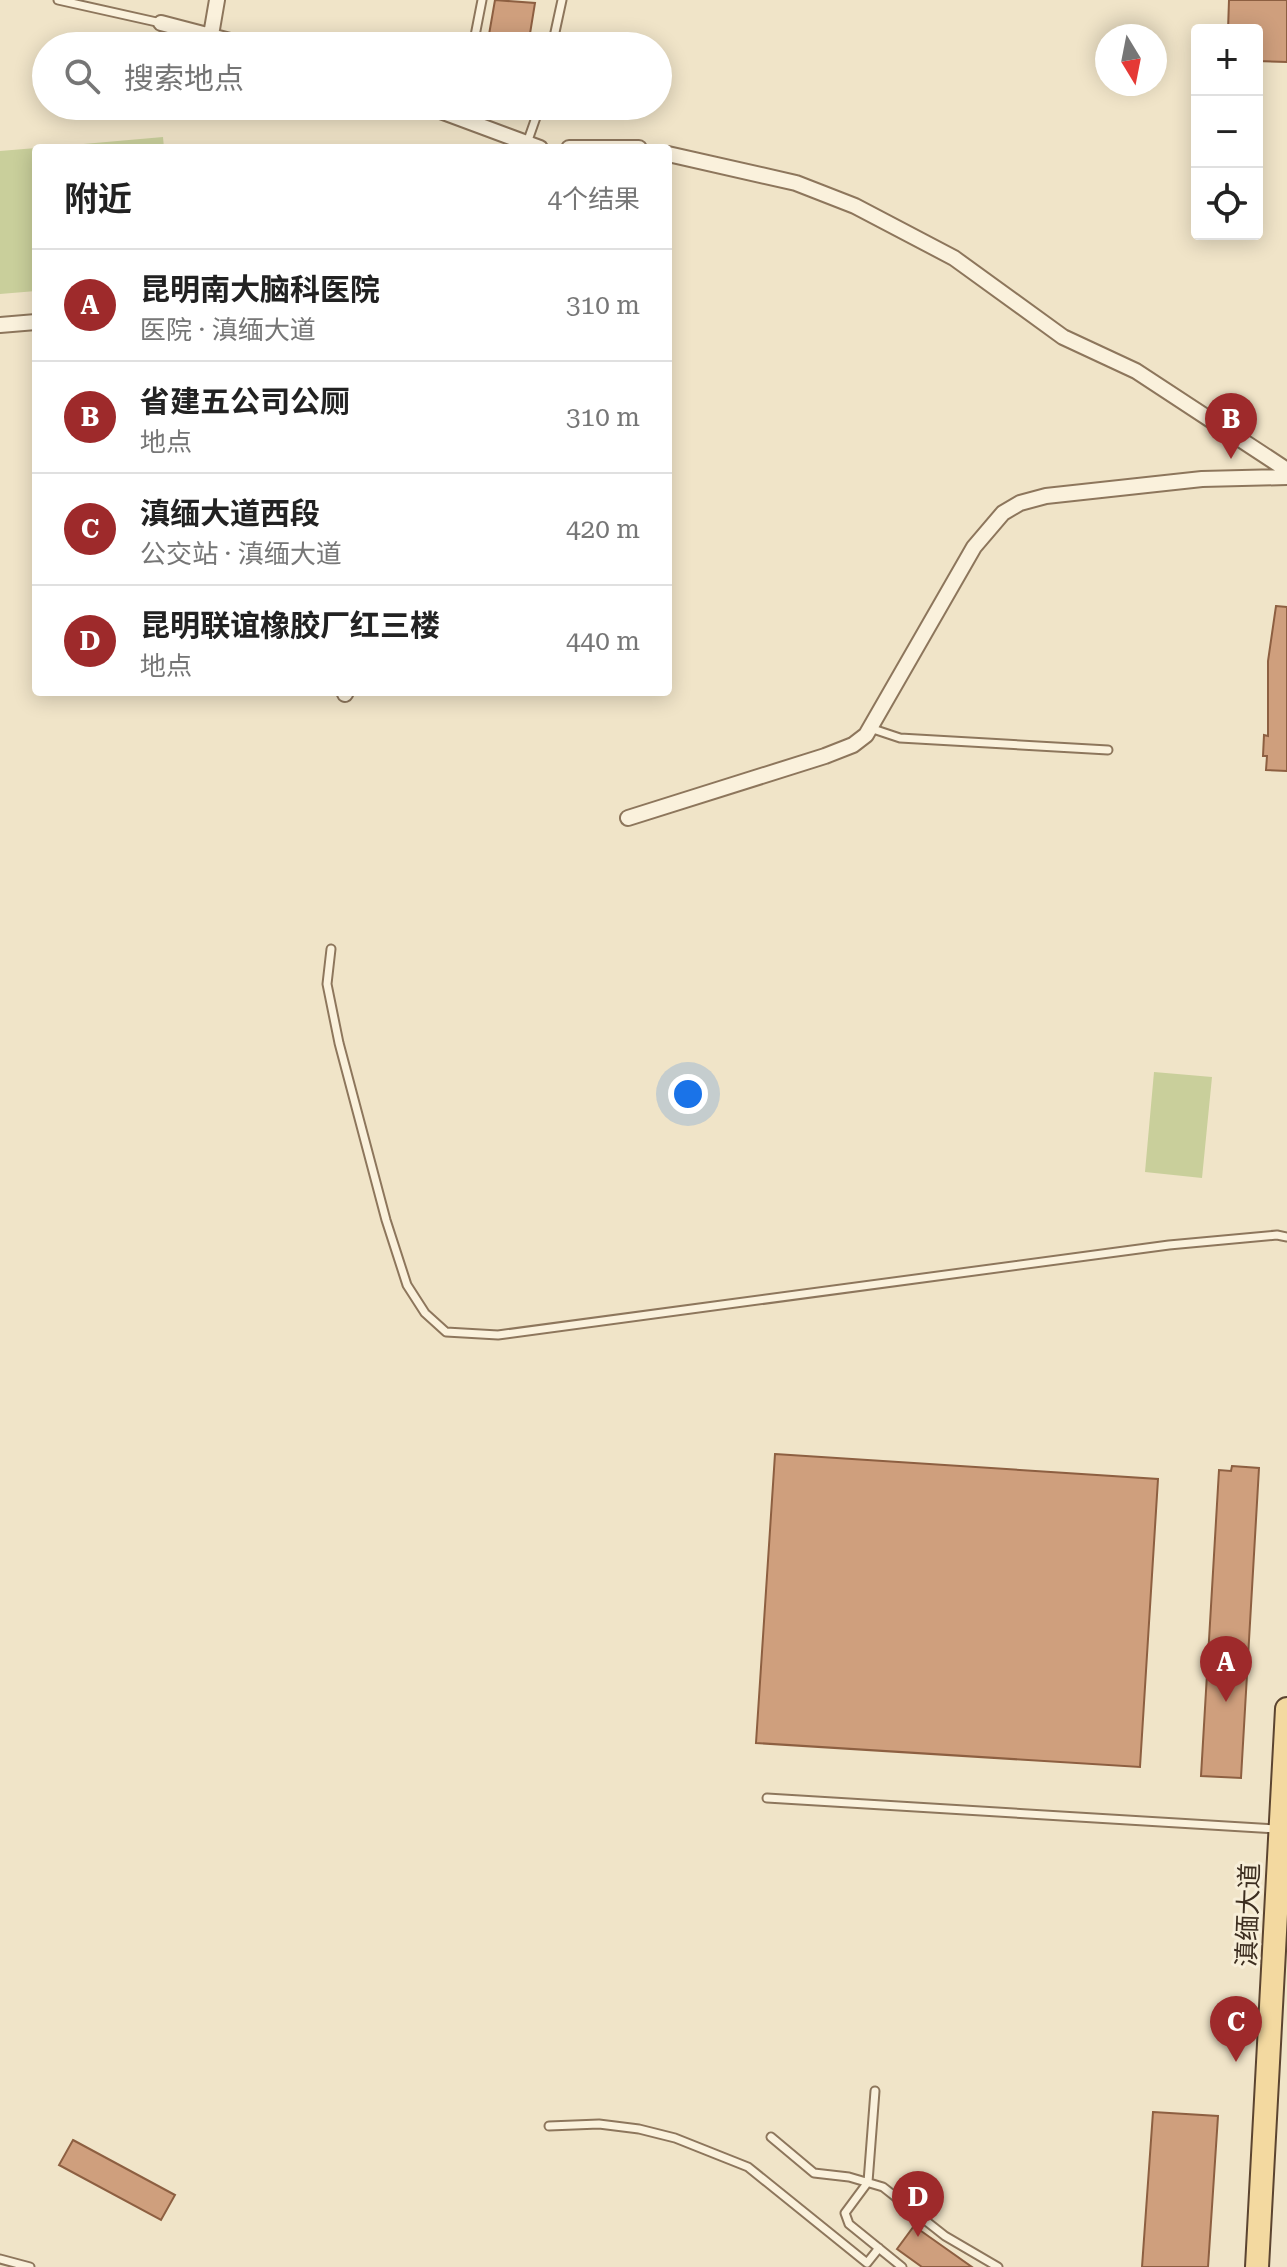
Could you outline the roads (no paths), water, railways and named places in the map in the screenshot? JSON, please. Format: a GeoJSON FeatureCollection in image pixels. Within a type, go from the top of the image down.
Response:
{"type":"FeatureCollection","features":[{"type":"Feature","properties":{"kind":"main road","name":"滇缅大道"},"geometry":{"type":"LineString","coordinates":[[1257,2267],[1271,2060],[1287,1709]]}},
{"type":"Feature","properties":{"kind":"street"},"geometry":{"type":"LineString","coordinates":[[212,32],[217,0]]}},
{"type":"Feature","properties":{"kind":"street"},"geometry":{"type":"LineString","coordinates":[[161,23],[198,32]]}},
{"type":"Feature","properties":{"kind":"street"},"geometry":{"type":"LineString","coordinates":[[464,120],[528,144]]}},
{"type":"Feature","properties":{"kind":"street"},"geometry":{"type":"LineString","coordinates":[[672,155],[796,183],[855,206],[954,258],[1063,337],[1136,371],[1287,470]]}},
{"type":"Feature","properties":{"kind":"street"},"geometry":{"type":"LineString","coordinates":[[0,325],[32,322]]}},
{"type":"Feature","properties":{"kind":"street"},"geometry":{"type":"LineString","coordinates":[[628,818],[853,745],[870,728],[974,547],[991,524],[1020,503],[1086,489],[1202,479],[1287,477]]}},
{"type":"Feature","properties":{"kind":"lane"},"geometry":{"type":"LineString","coordinates":[[58,0],[161,23]]}},
{"type":"Feature","properties":{"kind":"lane"},"geometry":{"type":"LineString","coordinates":[[476,32],[482,0]]}},
{"type":"Feature","properties":{"kind":"lane"},"geometry":{"type":"LineString","coordinates":[[555,32],[562,0]]}},
{"type":"Feature","properties":{"kind":"lane"},"geometry":{"type":"LineString","coordinates":[[533,144],[538,120]]}},
{"type":"Feature","properties":{"kind":"lane"},"geometry":{"type":"LineString","coordinates":[[870,728],[900,738],[1108,750]]}},
{"type":"Feature","properties":{"kind":"lane"},"geometry":{"type":"LineString","coordinates":[[331,949],[327,984],[339,1043],[386,1220],[407,1285],[425,1313],[446,1332],[498,1335],[1169,1245],[1277,1235],[1287,1237]]}},
{"type":"Feature","properties":{"kind":"lane"},"geometry":{"type":"LineString","coordinates":[[767,1798],[1283,1829]]}},
{"type":"Feature","properties":{"kind":"lane"},"geometry":{"type":"LineString","coordinates":[[875,2091],[868,2182],[845,2213],[849,2224],[902,2267]]}},
{"type":"Feature","properties":{"kind":"lane"},"geometry":{"type":"LineString","coordinates":[[549,2126],[599,2124],[675,2138],[748,2167],[867,2263],[879,2248]]}},
{"type":"Feature","properties":{"kind":"lane"},"geometry":{"type":"LineString","coordinates":[[771,2137],[814,2173],[883,2187],[945,2236],[998,2267]]}},
{"type":"Feature","properties":{"kind":"lane"},"geometry":{"type":"LineString","coordinates":[[0,2259],[30,2267]]}},
{"type":"Feature","properties":{"kind":"place","name":"省建五公司公厕"},"geometry":{"type":"Point","coordinates":[1231,459]}},
{"type":"Feature","properties":{"kind":"place","name":"昆明南大脑科医院"},"geometry":{"type":"Point","coordinates":[1226,1702]}},
{"type":"Feature","properties":{"kind":"place","name":"滇缅大道西段"},"geometry":{"type":"Point","coordinates":[1236,2062]}},
{"type":"Feature","properties":{"kind":"place","name":"昆明联谊橡胶厂红三楼"},"geometry":{"type":"Point","coordinates":[918,2237]}}]}
